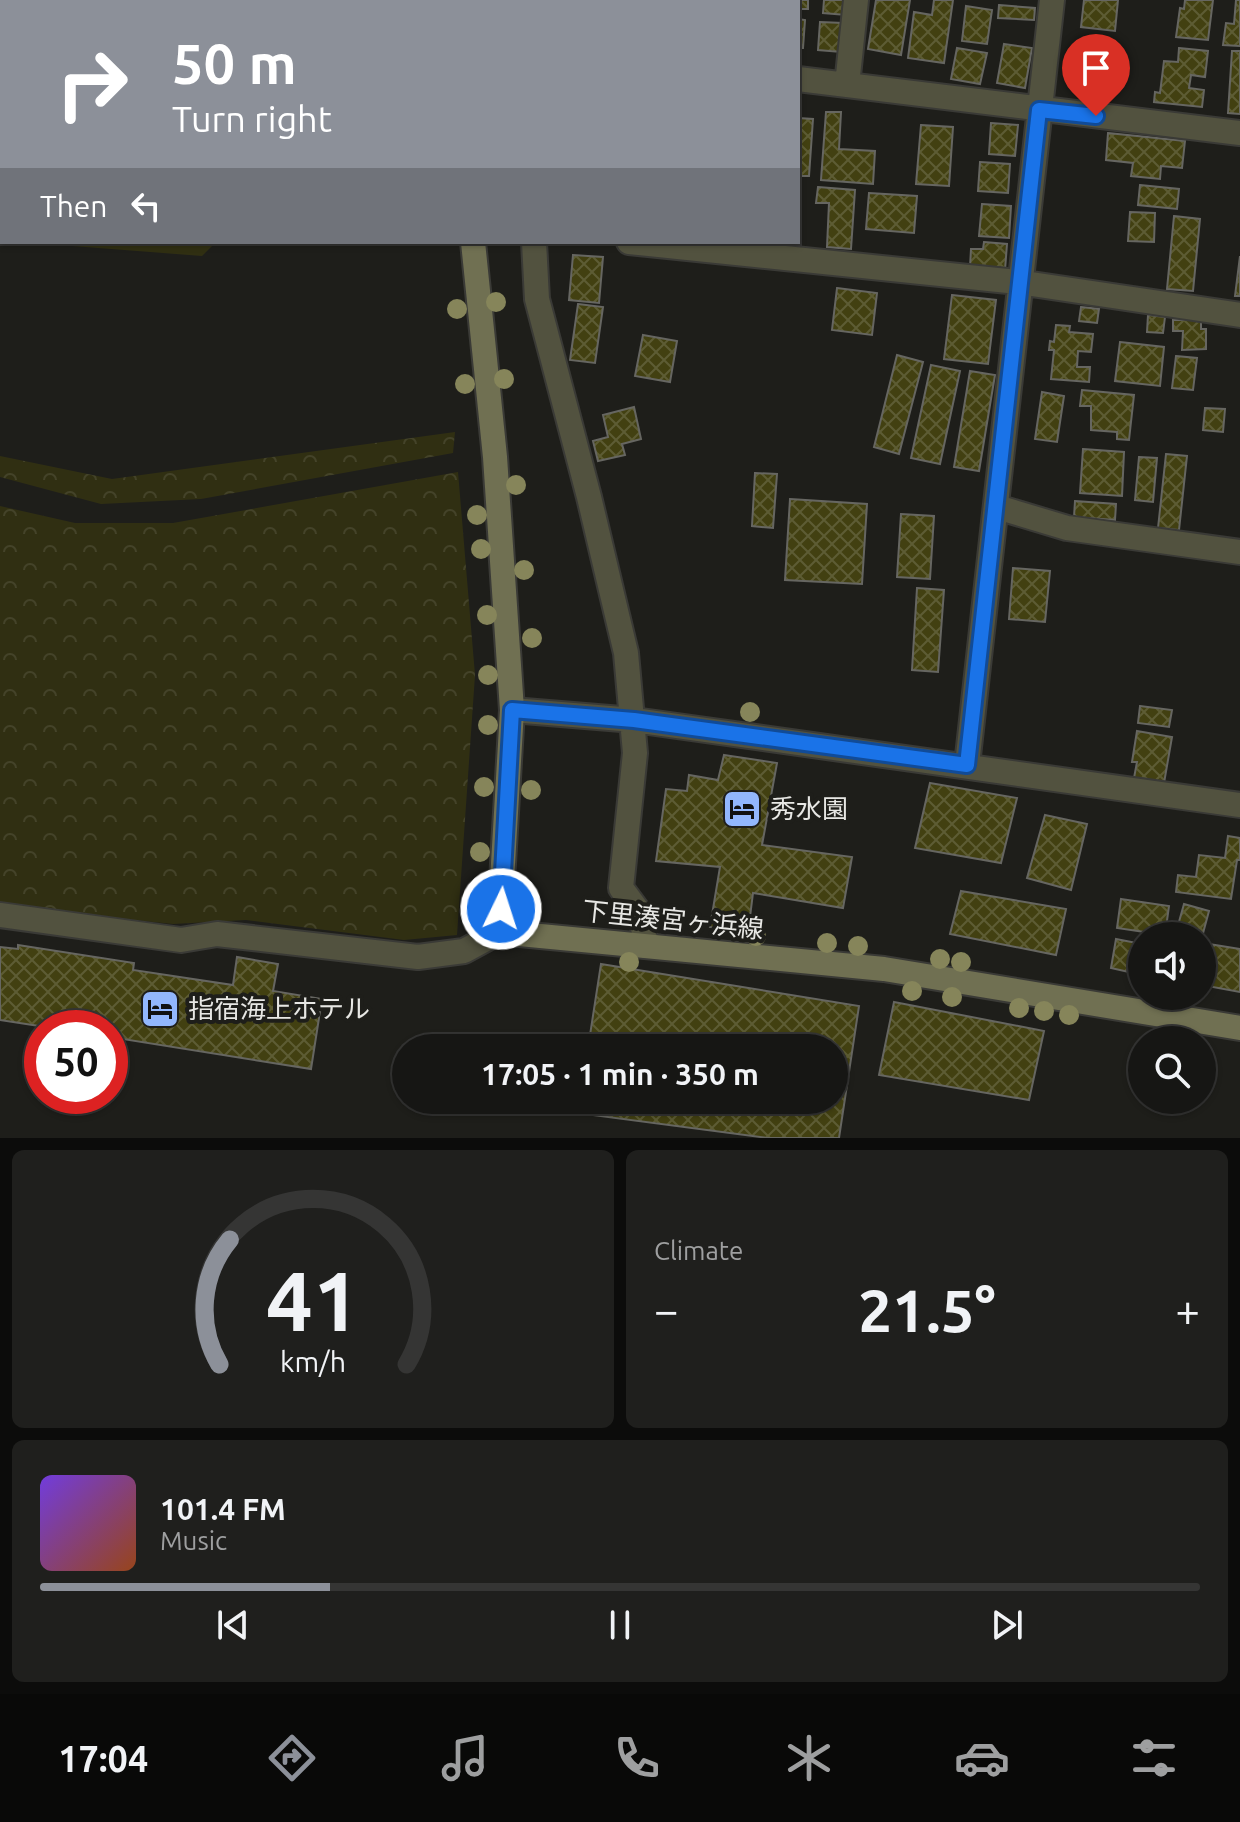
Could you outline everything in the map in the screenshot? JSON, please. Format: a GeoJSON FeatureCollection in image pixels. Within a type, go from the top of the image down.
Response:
{"type":"FeatureCollection","features":[{"type":"Feature","properties":{"kind":"main road"},"geometry":{"type":"LineString","coordinates":[[473,244],[495,457],[512,710],[499,932]]}},
{"type":"Feature","properties":{"kind":"main road","name":"下里湊宮ヶ浜線"},"geometry":{"type":"LineString","coordinates":[[499,932],[884,969],[1240,1028]]}},
{"type":"Feature","properties":{"kind":"street"},"geometry":{"type":"LineString","coordinates":[[847,85],[856,0]]}},
{"type":"Feature","properties":{"kind":"street"},"geometry":{"type":"LineString","coordinates":[[967,765],[997,507],[1018,282],[1052,0]]}},
{"type":"Feature","properties":{"kind":"street"},"geometry":{"type":"LineString","coordinates":[[800,79],[1240,133]]}},
{"type":"Feature","properties":{"kind":"street"},"geometry":{"type":"LineString","coordinates":[[534,244],[537,299],[619,625],[634,720],[635,753],[621,888],[641,915],[646,946]]}},
{"type":"Feature","properties":{"kind":"street"},"geometry":{"type":"LineString","coordinates":[[648,244],[1018,282],[1240,315]]}},
{"type":"Feature","properties":{"kind":"street"},"geometry":{"type":"LineString","coordinates":[[997,507],[1067,528],[1240,552]]}},
{"type":"Feature","properties":{"kind":"street"},"geometry":{"type":"LineString","coordinates":[[512,710],[634,720],[1240,805]]}},
{"type":"Feature","properties":{"kind":"street"},"geometry":{"type":"LineString","coordinates":[[0,915],[181,940],[217,934],[418,957],[464,951],[499,932]]}},
{"type":"Feature","properties":{"kind":"green space"},"geometry":{"type":"Polygon","coordinates":[[[47,244],[214,244],[202,256],[47,244]]]}},
{"type":"Feature","properties":{"kind":"green space"},"geometry":{"type":"Polygon","coordinates":[[[455,432],[453,453],[201,499],[101,504],[0,477],[0,456],[112,479],[455,432]]]}},
{"type":"Feature","properties":{"kind":"green space"},"geometry":{"type":"Polygon","coordinates":[[[458,472],[475,675],[457,935],[404,940],[246,920],[173,924],[0,906],[0,506],[75,523],[173,523],[458,472]]]}},
{"type":"Feature","properties":{"kind":"building"},"geometry":{"type":"Polygon","coordinates":[[[800,0],[808,0],[808,9],[800,9],[800,0]]]}},
{"type":"Feature","properties":{"kind":"building"},"geometry":{"type":"Polygon","coordinates":[[[824,0],[847,0],[846,15],[823,13],[824,0]]]}},
{"type":"Feature","properties":{"kind":"building"},"geometry":{"type":"Polygon","coordinates":[[[876,0],[910,0],[901,55],[868,49],[876,0]]]}},
{"type":"Feature","properties":{"kind":"building"},"geometry":{"type":"Polygon","coordinates":[[[934,0],[953,0],[944,63],[908,58],[914,12],[932,15],[934,0]]]}},
{"type":"Feature","properties":{"kind":"building"},"geometry":{"type":"Polygon","coordinates":[[[1084,0],[1118,0],[1115,31],[1081,27],[1084,0]]]}},
{"type":"Feature","properties":{"kind":"building"},"geometry":{"type":"Polygon","coordinates":[[[1185,0],[1213,0],[1208,40],[1176,37],[1180,8],[1184,9],[1185,0]]]}},
{"type":"Feature","properties":{"kind":"building"},"geometry":{"type":"Polygon","coordinates":[[[1236,0],[1240,0],[1240,46],[1223,45],[1226,23],[1234,24],[1236,0]]]}},
{"type":"Feature","properties":{"kind":"building"},"geometry":{"type":"Polygon","coordinates":[[[999,5],[1035,8],[1034,20],[998,18],[999,5]]]}},
{"type":"Feature","properties":{"kind":"building"},"geometry":{"type":"Polygon","coordinates":[[[966,6],[992,10],[987,44],[962,41],[966,6]]]}},
{"type":"Feature","properties":{"kind":"building"},"geometry":{"type":"Polygon","coordinates":[[[800,19],[805,20],[803,48],[800,48],[800,19]]]}},
{"type":"Feature","properties":{"kind":"building"},"geometry":{"type":"Polygon","coordinates":[[[820,22],[843,23],[841,52],[818,50],[820,22]]]}},
{"type":"Feature","properties":{"kind":"building"},"geometry":{"type":"Polygon","coordinates":[[[1004,44],[1032,48],[1025,88],[997,83],[1004,44]]]}},
{"type":"Feature","properties":{"kind":"building"},"geometry":{"type":"Polygon","coordinates":[[[957,48],[987,53],[980,84],[951,79],[957,48]]]}},
{"type":"Feature","properties":{"kind":"building"},"geometry":{"type":"Polygon","coordinates":[[[1179,48],[1208,51],[1205,77],[1191,75],[1189,88],[1204,90],[1202,107],[1154,102],[1155,92],[1160,93],[1164,61],[1178,62],[1179,48]]]}},
{"type":"Feature","properties":{"kind":"building"},"geometry":{"type":"Polygon","coordinates":[[[1232,51],[1240,51],[1240,114],[1228,113],[1232,51]]]}},
{"type":"Feature","properties":{"kind":"building"},"geometry":{"type":"Polygon","coordinates":[[[826,112],[841,112],[839,149],[875,151],[873,184],[821,180],[826,112]]]}},
{"type":"Feature","properties":{"kind":"building"},"geometry":{"type":"Polygon","coordinates":[[[800,118],[813,119],[809,176],[800,176],[800,118]]]}},
{"type":"Feature","properties":{"kind":"building"},"geometry":{"type":"Polygon","coordinates":[[[991,123],[1018,125],[1015,156],[989,154],[991,123]]]}},
{"type":"Feature","properties":{"kind":"building"},"geometry":{"type":"Polygon","coordinates":[[[921,125],[953,127],[949,186],[916,184],[921,125]]]}},
{"type":"Feature","properties":{"kind":"building"},"geometry":{"type":"Polygon","coordinates":[[[1108,133],[1185,141],[1182,168],[1161,166],[1160,179],[1131,176],[1133,163],[1106,160],[1108,133]]]}},
{"type":"Feature","properties":{"kind":"building"},"geometry":{"type":"Polygon","coordinates":[[[980,162],[1010,164],[1008,193],[978,191],[980,162]]]}},
{"type":"Feature","properties":{"kind":"building"},"geometry":{"type":"Polygon","coordinates":[[[1140,185],[1179,189],[1177,209],[1138,205],[1140,185]]]}},
{"type":"Feature","properties":{"kind":"building"},"geometry":{"type":"Polygon","coordinates":[[[818,187],[855,190],[851,249],[827,247],[829,203],[816,203],[818,187]]]}},
{"type":"Feature","properties":{"kind":"building"},"geometry":{"type":"Polygon","coordinates":[[[869,193],[917,196],[914,233],[866,229],[869,193]]]}},
{"type":"Feature","properties":{"kind":"building"},"geometry":{"type":"Polygon","coordinates":[[[982,204],[1011,206],[1009,238],[979,236],[982,204]]]}},
{"type":"Feature","properties":{"kind":"building"},"geometry":{"type":"Polygon","coordinates":[[[1130,212],[1155,213],[1154,242],[1128,241],[1130,212]]]}},
{"type":"Feature","properties":{"kind":"building"},"geometry":{"type":"Polygon","coordinates":[[[1174,216],[1200,219],[1193,291],[1167,289],[1174,216]]]}},
{"type":"Feature","properties":{"kind":"building"},"geometry":{"type":"Polygon","coordinates":[[[984,242],[1007,244],[1005,270],[970,267],[971,249],[983,249],[984,242]]]}},
{"type":"Feature","properties":{"kind":"building"},"geometry":{"type":"Polygon","coordinates":[[[573,255],[603,257],[599,303],[569,300],[573,255]]]}},
{"type":"Feature","properties":{"kind":"building"},"geometry":{"type":"Polygon","coordinates":[[[1240,256],[1240,296],[1235,296],[1240,256]]]}},
{"type":"Feature","properties":{"kind":"building"},"geometry":{"type":"Polygon","coordinates":[[[837,288],[877,293],[872,335],[832,330],[837,288]]]}},
{"type":"Feature","properties":{"kind":"building"},"geometry":{"type":"Polygon","coordinates":[[[952,295],[996,300],[988,364],[944,359],[952,295]]]}},
{"type":"Feature","properties":{"kind":"building"},"geometry":{"type":"Polygon","coordinates":[[[578,304],[603,307],[595,363],[570,360],[578,304]]]}},
{"type":"Feature","properties":{"kind":"building"},"geometry":{"type":"Polygon","coordinates":[[[1081,307],[1099,309],[1097,323],[1079,321],[1081,307]]]}},
{"type":"Feature","properties":{"kind":"building"},"geometry":{"type":"Polygon","coordinates":[[[1148,315],[1165,317],[1163,333],[1147,332],[1148,315]]]}},
{"type":"Feature","properties":{"kind":"building"},"geometry":{"type":"Polygon","coordinates":[[[1173,320],[1201,320],[1201,329],[1206,329],[1206,349],[1182,350],[1183,331],[1173,331],[1173,320]]]}},
{"type":"Feature","properties":{"kind":"building"},"geometry":{"type":"Polygon","coordinates":[[[1056,325],[1070,326],[1069,332],[1093,334],[1091,352],[1078,351],[1077,367],[1090,367],[1089,382],[1051,379],[1054,350],[1049,350],[1050,341],[1054,342],[1056,325]]]}},
{"type":"Feature","properties":{"kind":"building"},"geometry":{"type":"Polygon","coordinates":[[[643,335],[677,341],[670,382],[635,376],[643,335]]]}},
{"type":"Feature","properties":{"kind":"building"},"geometry":{"type":"Polygon","coordinates":[[[1120,342],[1164,347],[1160,386],[1115,381],[1120,342]]]}},
{"type":"Feature","properties":{"kind":"building"},"geometry":{"type":"Polygon","coordinates":[[[897,355],[923,362],[899,454],[874,447],[897,355]]]}},
{"type":"Feature","properties":{"kind":"building"},"geometry":{"type":"Polygon","coordinates":[[[1176,356],[1197,358],[1193,390],[1172,388],[1176,356]]]}},
{"type":"Feature","properties":{"kind":"building"},"geometry":{"type":"Polygon","coordinates":[[[931,365],[960,371],[940,464],[911,458],[931,365]]]}},
{"type":"Feature","properties":{"kind":"building"},"geometry":{"type":"Polygon","coordinates":[[[970,371],[995,375],[979,471],[954,467],[970,371]]]}},
{"type":"Feature","properties":{"kind":"building"},"geometry":{"type":"Polygon","coordinates":[[[1082,390],[1134,395],[1129,440],[1117,439],[1117,432],[1091,430],[1091,406],[1080,406],[1082,390]]]}},
{"type":"Feature","properties":{"kind":"building"},"geometry":{"type":"Polygon","coordinates":[[[1042,392],[1064,396],[1057,442],[1035,439],[1042,392]]]}},
{"type":"Feature","properties":{"kind":"building"},"geometry":{"type":"Polygon","coordinates":[[[634,407],[641,439],[622,444],[625,455],[598,461],[593,441],[608,437],[603,415],[634,407]]]}},
{"type":"Feature","properties":{"kind":"building"},"geometry":{"type":"Polygon","coordinates":[[[1205,408],[1225,409],[1223,432],[1203,430],[1205,408]]]}},
{"type":"Feature","properties":{"kind":"building"},"geometry":{"type":"Polygon","coordinates":[[[1083,449],[1124,452],[1122,496],[1080,493],[1083,449]]]}},
{"type":"Feature","properties":{"kind":"building"},"geometry":{"type":"Polygon","coordinates":[[[1166,454],[1187,456],[1179,530],[1158,528],[1166,454]]]}},
{"type":"Feature","properties":{"kind":"building"},"geometry":{"type":"Polygon","coordinates":[[[1139,457],[1157,458],[1153,502],[1135,500],[1139,457]]]}},
{"type":"Feature","properties":{"kind":"building"},"geometry":{"type":"Polygon","coordinates":[[[755,473],[777,474],[773,528],[752,526],[755,473]]]}},
{"type":"Feature","properties":{"kind":"building"},"geometry":{"type":"Polygon","coordinates":[[[790,499],[867,504],[862,584],[785,580],[790,499]]]}},
{"type":"Feature","properties":{"kind":"building"},"geometry":{"type":"Polygon","coordinates":[[[1075,501],[1116,504],[1115,520],[1074,517],[1075,501]]]}},
{"type":"Feature","properties":{"kind":"building"},"geometry":{"type":"Polygon","coordinates":[[[901,514],[934,516],[930,579],[897,577],[901,514]]]}},
{"type":"Feature","properties":{"kind":"building"},"geometry":{"type":"Polygon","coordinates":[[[1013,568],[1050,571],[1045,622],[1009,619],[1013,568]]]}},
{"type":"Feature","properties":{"kind":"building"},"geometry":{"type":"Polygon","coordinates":[[[917,588],[944,590],[938,672],[912,670],[917,588]]]}},
{"type":"Feature","properties":{"kind":"building"},"geometry":{"type":"Polygon","coordinates":[[[1140,706],[1172,710],[1169,727],[1138,723],[1140,706]]]}},
{"type":"Feature","properties":{"kind":"building"},"geometry":{"type":"Polygon","coordinates":[[[1137,731],[1172,737],[1164,783],[1134,778],[1137,762],[1132,762],[1137,731]]]}},
{"type":"Feature","properties":{"kind":"building"},"geometry":{"type":"Polygon","coordinates":[[[724,755],[777,763],[762,845],[852,857],[843,908],[753,893],[748,933],[710,927],[720,867],[656,861],[666,789],[687,791],[689,775],[718,780],[724,755]]]}},
{"type":"Feature","properties":{"kind":"building"},"geometry":{"type":"Polygon","coordinates":[[[930,783],[1017,798],[1001,863],[915,848],[930,783]]]}},
{"type":"Feature","properties":{"kind":"building"},"geometry":{"type":"Polygon","coordinates":[[[1045,815],[1087,824],[1071,890],[1027,878],[1045,815]]]}},
{"type":"Feature","properties":{"kind":"building"},"geometry":{"type":"Polygon","coordinates":[[[1228,836],[1240,838],[1240,860],[1237,860],[1231,899],[1176,892],[1178,875],[1196,877],[1199,855],[1225,858],[1228,836]]]}},
{"type":"Feature","properties":{"kind":"building"},"geometry":{"type":"Polygon","coordinates":[[[961,891],[1066,909],[1056,955],[950,934],[961,891]]]}},
{"type":"Feature","properties":{"kind":"building"},"geometry":{"type":"Polygon","coordinates":[[[1121,899],[1169,906],[1167,922],[1128,922],[1128,930],[1117,928],[1121,899]]]}},
{"type":"Feature","properties":{"kind":"building"},"geometry":{"type":"Polygon","coordinates":[[[1184,904],[1209,911],[1206,922],[1179,922],[1184,904]]]}},
{"type":"Feature","properties":{"kind":"building"},"geometry":{"type":"Polygon","coordinates":[[[1116,939],[1128,941],[1128,972],[1111,968],[1116,939]]]}},
{"type":"Feature","properties":{"kind":"building","name":"指宿海上ホテル"},"geometry":{"type":"Polygon","coordinates":[[[18,945],[134,963],[133,970],[233,985],[237,957],[278,964],[273,991],[322,999],[311,1069],[128,1040],[128,1010],[24,1010],[24,1024],[0,1020],[0,947],[18,949],[18,945]]]}},
{"type":"Feature","properties":{"kind":"building"},"geometry":{"type":"Polygon","coordinates":[[[1216,945],[1240,949],[1240,992],[1216,988],[1216,945]]]}},
{"type":"Feature","properties":{"kind":"building"},"geometry":{"type":"Polygon","coordinates":[[[601,964],[859,1006],[848,1079],[848,1034],[590,1034],[601,964]]]}},
{"type":"Feature","properties":{"kind":"building"},"geometry":{"type":"Polygon","coordinates":[[[894,1002],[1044,1031],[1029,1100],[879,1075],[894,1002]]]}},
{"type":"Feature","properties":{"kind":"building"},"geometry":{"type":"Polygon","coordinates":[[[585,1114],[843,1114],[839,1138],[768,1138],[585,1114]]]}},
{"type":"Feature","properties":{"kind":"place","name":"秀水園"},"geometry":{"type":"Point","coordinates":[742,809]}},
{"type":"Feature","properties":{"kind":"place","name":"指宿海上ホテル"},"geometry":{"type":"Point","coordinates":[160,1009]}},
{"type":"Feature","properties":{"kind":"route"},"geometry":{"type":"LineString","coordinates":[[501,909],[512,710],[634,720],[967,765],[1039,110],[1096,116]]}}]}
